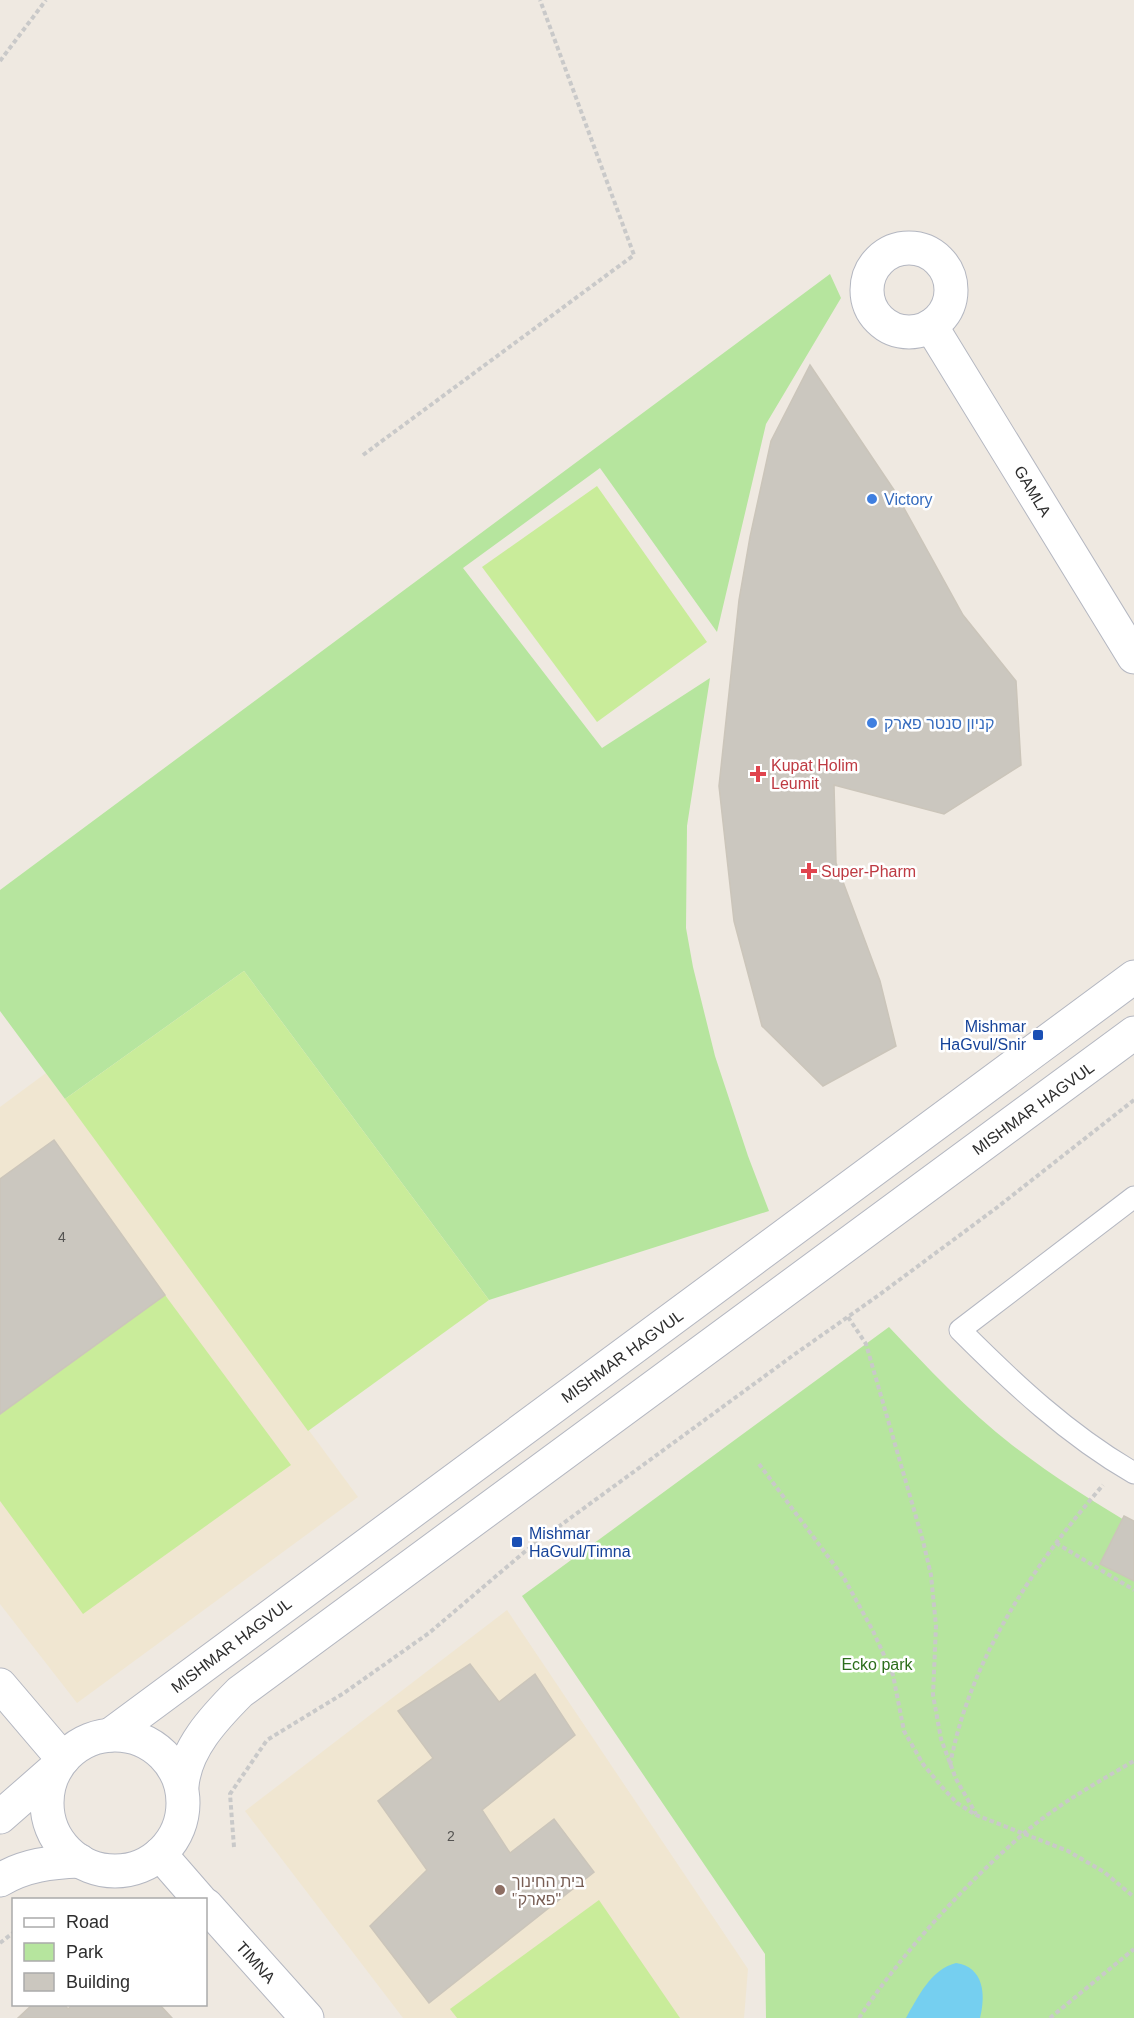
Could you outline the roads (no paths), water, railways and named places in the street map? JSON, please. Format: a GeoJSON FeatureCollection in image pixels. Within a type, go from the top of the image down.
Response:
{"type":"FeatureCollection","features":[{"type":"Feature","properties":{"kind":"main road","name":"GAMLA"},"geometry":{"type":"LineString","coordinates":[[931,326],[1134,657]]}},
{"type":"Feature","properties":{"kind":"main road","name":"MISHMAR HAGVUL"},"geometry":{"type":"LineString","coordinates":[[110,1735],[1134,977]]}},
{"type":"Feature","properties":{"kind":"main road","name":"MISHMAR HAGVUL"},"geometry":{"type":"LineString","coordinates":[[182,1786],[183,1771],[198,1741],[220,1712],[240,1692],[1134,1033]]}},
{"type":"Feature","properties":{"kind":"main road"},"geometry":{"type":"LineString","coordinates":[[0,1685],[60,1763]]}},
{"type":"Feature","properties":{"kind":"main road"},"geometry":{"type":"LineString","coordinates":[[0,1817],[80,1744],[99,1736],[130,1736],[150,1744],[174,1767],[182,1786],[183,1807],[179,1827],[174,1837],[160,1854],[141,1866],[121,1871],[100,1870],[80,1861],[71,1855],[57,1839],[49,1819],[47,1798],[60,1763]]}},
{"type":"Feature","properties":{"kind":"main road"},"geometry":{"type":"LineString","coordinates":[[160,1854],[199,1898]]}},
{"type":"Feature","properties":{"kind":"main road"},"geometry":{"type":"LineString","coordinates":[[0,1880],[8,1875],[48,1862],[80,1861]]}},
{"type":"Feature","properties":{"kind":"main road","name":"TIMNA"},"geometry":{"type":"LineString","coordinates":[[207,1906],[307,2018]]}},
{"type":"Feature","properties":{"kind":"lane"},"geometry":{"type":"LineString","coordinates":[[1127,1468],[1072,1431],[1015,1384],[960,1330],[1134,1197]]}},
{"type":"Feature","properties":{"kind":"water"},"geometry":{"type":"Polygon","coordinates":[[[956,1963],[972,1970],[981,1983],[983,2000],[980,2018],[906,2018],[932,1978],[947,1966],[956,1963]]]}},
{"type":"Feature","properties":{"kind":"place","name":"Victory"},"geometry":{"type":"Point","coordinates":[872,499]}},
{"type":"Feature","properties":{"kind":"place","name":"קניון סנטר פארק"},"geometry":{"type":"Point","coordinates":[872,723]}},
{"type":"Feature","properties":{"kind":"place","name":"Kupat Holim Leumit"},"geometry":{"type":"Point","coordinates":[758,774]}},
{"type":"Feature","properties":{"kind":"place","name":"Super-Pharm"},"geometry":{"type":"Point","coordinates":[809,871]}},
{"type":"Feature","properties":{"kind":"place","name":"Mishmar HaGvul/Snir"},"geometry":{"type":"Point","coordinates":[1038,1035]}},
{"type":"Feature","properties":{"kind":"place","name":"Mishmar HaGvul/Timna"},"geometry":{"type":"Point","coordinates":[517,1542]}},
{"type":"Feature","properties":{"kind":"place","name":"בית החינוך \"פארק\""},"geometry":{"type":"Point","coordinates":[500,1890]}},
{"type":"Feature","properties":{"kind":"park label","name":"Ecko park"},"geometry":{"type":"Point","coordinates":[877,1664]}}]}
